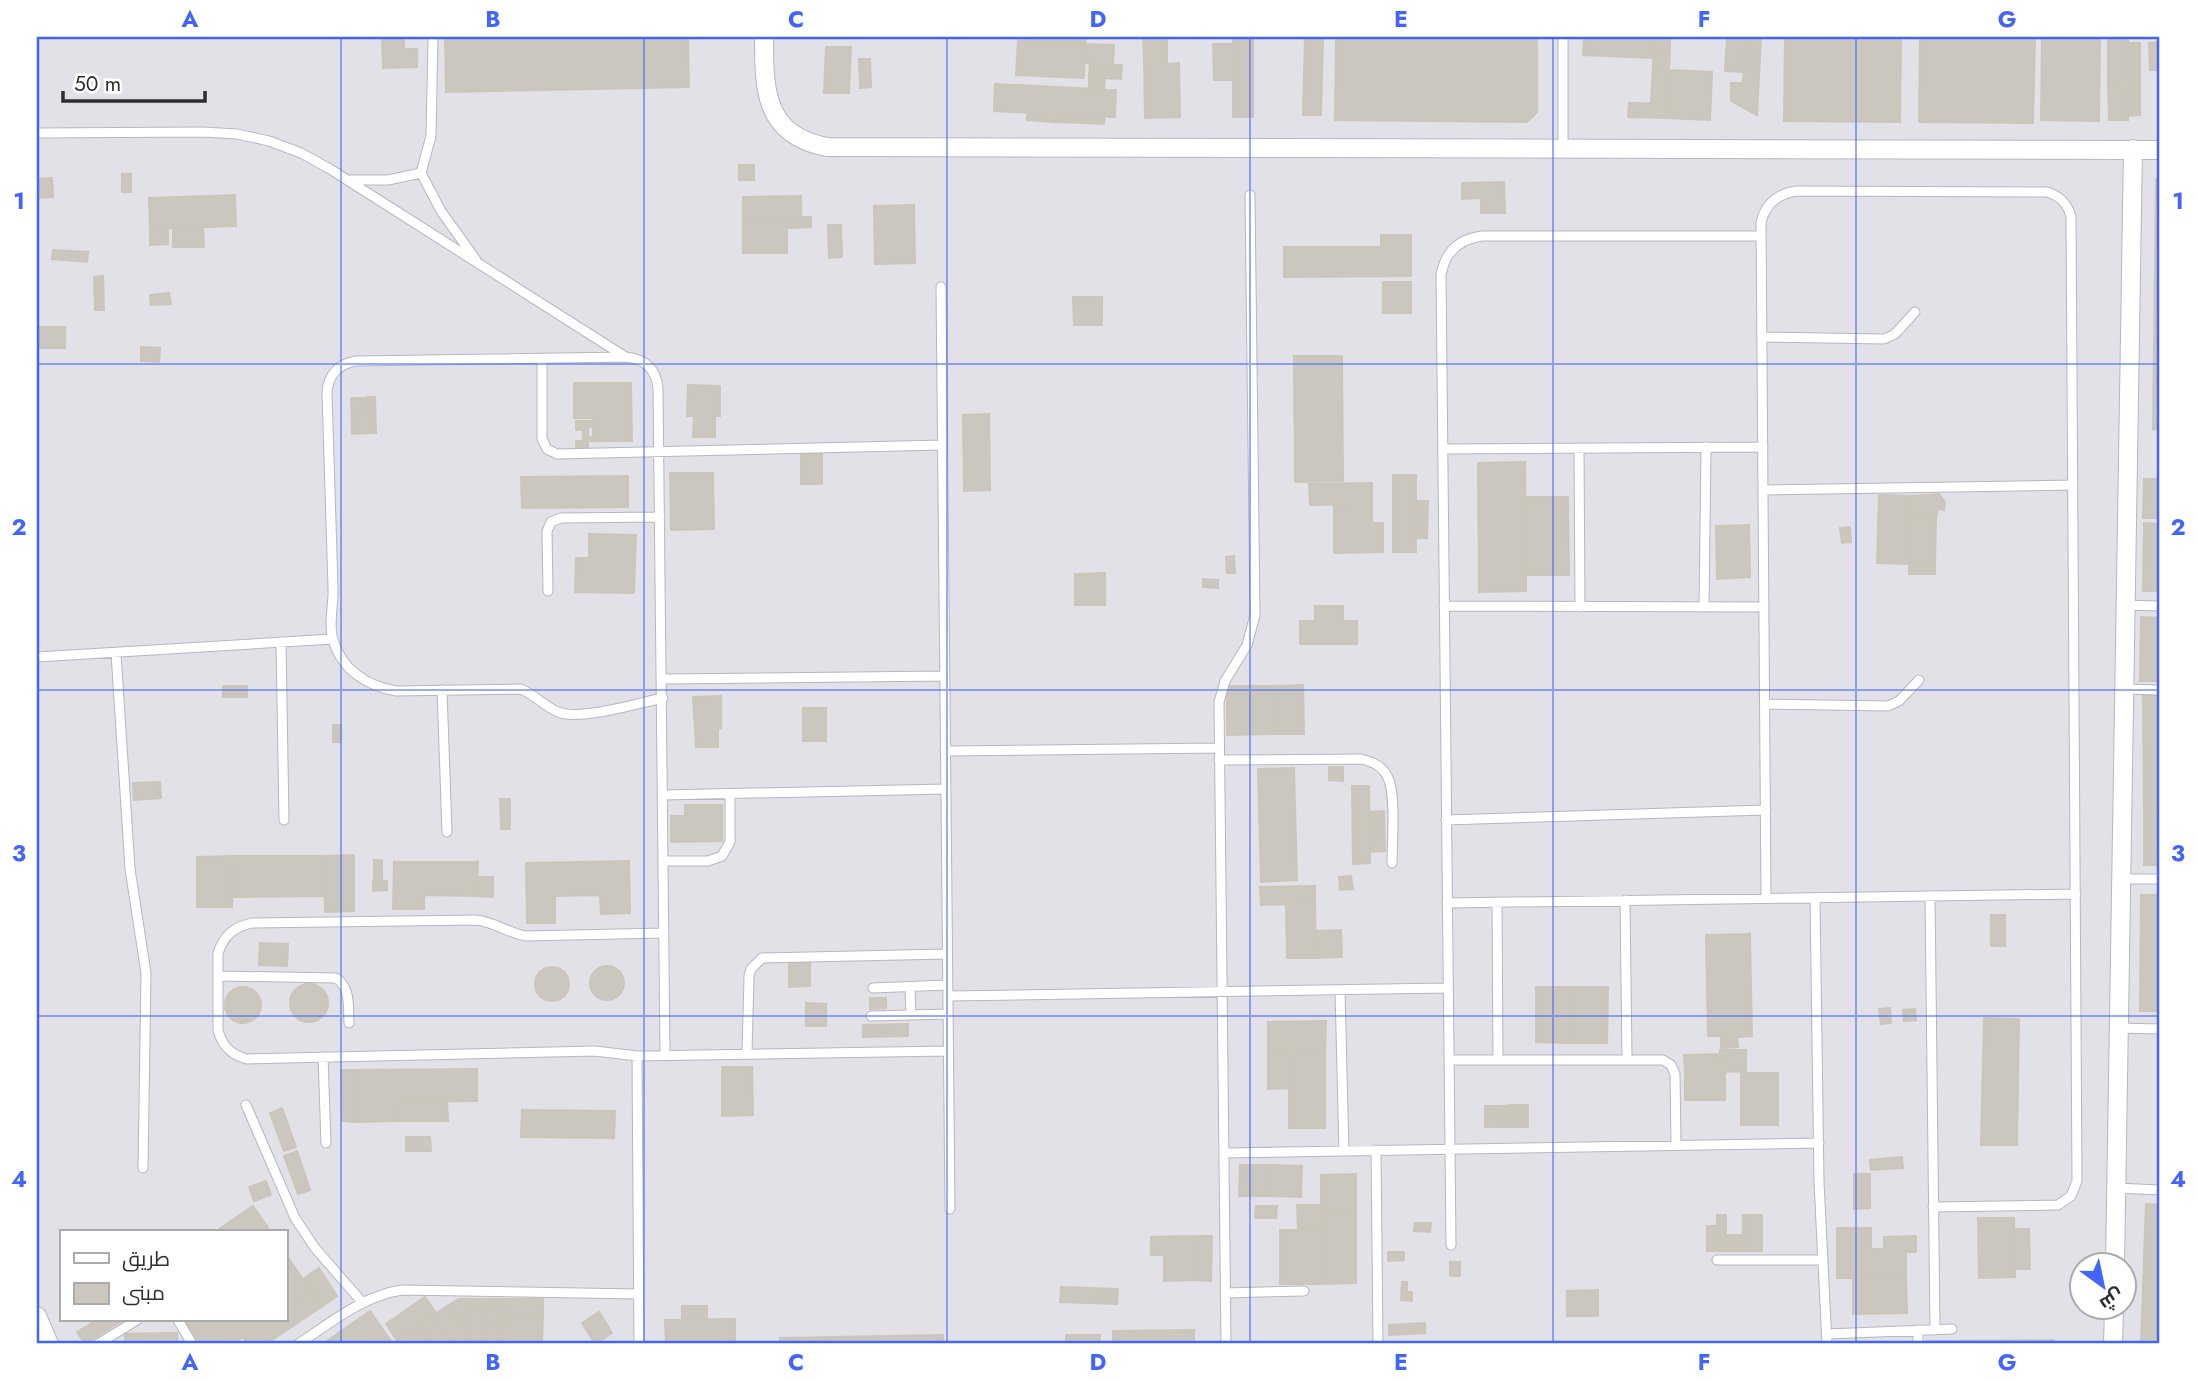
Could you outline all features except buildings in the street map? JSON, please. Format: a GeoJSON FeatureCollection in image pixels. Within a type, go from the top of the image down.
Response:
{"type":"FeatureCollection","features":[{"type":"Feature","properties":{"kind":"street"},"geometry":{"type":"LineString","coordinates":[[764,37],[764,80],[770,104],[777,117],[799,138],[827,146],[2160,149]]}},
{"type":"Feature","properties":{"kind":"street"},"geometry":{"type":"LineString","coordinates":[[2115,1252],[2133,149]]}},
{"type":"Feature","properties":{"kind":"street"},"geometry":{"type":"LineString","coordinates":[[37,1316],[49,1344]]}},
{"type":"Feature","properties":{"kind":"street"},"geometry":{"type":"LineString","coordinates":[[2113,1344],[2114,1322]]}},
{"type":"Feature","properties":{"kind":"lane"},"geometry":{"type":"LineString","coordinates":[[433,37],[431,136],[421,173],[441,211],[479,264]]}},
{"type":"Feature","properties":{"kind":"lane"},"geometry":{"type":"LineString","coordinates":[[1563,37],[1563,148]]}},
{"type":"Feature","properties":{"kind":"lane"},"geometry":{"type":"LineString","coordinates":[[37,132],[203,132],[237,134],[269,141],[300,153],[347,180],[626,357]]}},
{"type":"Feature","properties":{"kind":"lane"},"geometry":{"type":"LineString","coordinates":[[347,180],[388,180],[421,173]]}},
{"type":"Feature","properties":{"kind":"lane"},"geometry":{"type":"LineString","coordinates":[[1766,898],[1761,236],[1763,213],[1769,204],[1786,192],[1796,191],[2047,192],[2061,198],[2071,216],[2077,1181],[2076,1189],[2065,1202],[2049,1206],[1933,1207]]}},
{"type":"Feature","properties":{"kind":"lane"},"geometry":{"type":"LineString","coordinates":[[1226,1344],[1220,695],[1225,681],[1247,645],[1255,615],[1250,195]]}},
{"type":"Feature","properties":{"kind":"lane"},"geometry":{"type":"LineString","coordinates":[[1451,1245],[1441,275],[1447,255],[1462,241],[1482,236],[1761,236]]}},
{"type":"Feature","properties":{"kind":"lane"},"geometry":{"type":"LineString","coordinates":[[941,287],[950,1209]]}},
{"type":"Feature","properties":{"kind":"lane"},"geometry":{"type":"LineString","coordinates":[[1762,337],[1884,339],[1895,334],[1915,312]]}},
{"type":"Feature","properties":{"kind":"lane"},"geometry":{"type":"LineString","coordinates":[[663,698],[576,716],[556,712],[521,689],[396,691],[368,683],[345,663],[333,639],[327,393],[331,376],[342,365],[356,361],[626,357],[642,361],[654,372],[657,380],[663,679],[665,1054]]}},
{"type":"Feature","properties":{"kind":"lane"},"geometry":{"type":"LineString","coordinates":[[541,359],[542,439],[547,449],[557,454],[943,444]]}},
{"type":"Feature","properties":{"kind":"lane"},"geometry":{"type":"LineString","coordinates":[[1704,607],[1706,447]]}},
{"type":"Feature","properties":{"kind":"lane"},"geometry":{"type":"LineString","coordinates":[[1443,449],[1763,447]]}},
{"type":"Feature","properties":{"kind":"lane"},"geometry":{"type":"LineString","coordinates":[[1579,448],[1580,607]]}},
{"type":"Feature","properties":{"kind":"lane"},"geometry":{"type":"LineString","coordinates":[[1763,489],[2073,485]]}},
{"type":"Feature","properties":{"kind":"lane"},"geometry":{"type":"LineString","coordinates":[[548,591],[547,531],[551,522],[561,518],[660,517]]}},
{"type":"Feature","properties":{"kind":"lane"},"geometry":{"type":"LineString","coordinates":[[2125,605],[2160,606]]}},
{"type":"Feature","properties":{"kind":"lane"},"geometry":{"type":"LineString","coordinates":[[1444,606],[1764,607]]}},
{"type":"Feature","properties":{"kind":"lane"},"geometry":{"type":"LineString","coordinates":[[37,657],[333,639]]}},
{"type":"Feature","properties":{"kind":"lane"},"geometry":{"type":"LineString","coordinates":[[281,642],[284,820]]}},
{"type":"Feature","properties":{"kind":"lane"},"geometry":{"type":"LineString","coordinates":[[116,653],[129,858],[147,982],[143,1168]]}},
{"type":"Feature","properties":{"kind":"lane"},"geometry":{"type":"LineString","coordinates":[[663,679],[944,676]]}},
{"type":"Feature","properties":{"kind":"lane"},"geometry":{"type":"LineString","coordinates":[[1765,704],[1888,706],[1899,701],[1919,680]]}},
{"type":"Feature","properties":{"kind":"lane"},"geometry":{"type":"LineString","coordinates":[[2124,689],[2160,690]]}},
{"type":"Feature","properties":{"kind":"lane"},"geometry":{"type":"LineString","coordinates":[[442,690],[447,832]]}},
{"type":"Feature","properties":{"kind":"lane"},"geometry":{"type":"LineString","coordinates":[[945,751],[1219,748]]}},
{"type":"Feature","properties":{"kind":"lane"},"geometry":{"type":"LineString","coordinates":[[1219,760],[1361,759],[1377,764],[1391,784],[1392,863]]}},
{"type":"Feature","properties":{"kind":"lane"},"geometry":{"type":"LineString","coordinates":[[663,795],[946,789]]}},
{"type":"Feature","properties":{"kind":"lane"},"geometry":{"type":"LineString","coordinates":[[663,862],[708,861],[722,856],[730,842],[730,794]]}},
{"type":"Feature","properties":{"kind":"lane"},"geometry":{"type":"LineString","coordinates":[[1446,820],[1766,810]]}},
{"type":"Feature","properties":{"kind":"lane"},"geometry":{"type":"LineString","coordinates":[[2121,879],[2160,880]]}},
{"type":"Feature","properties":{"kind":"lane"},"geometry":{"type":"LineString","coordinates":[[1447,903],[2076,894]]}},
{"type":"Feature","properties":{"kind":"lane"},"geometry":{"type":"LineString","coordinates":[[1930,896],[1935,1330]]}},
{"type":"Feature","properties":{"kind":"lane"},"geometry":{"type":"LineString","coordinates":[[1815,898],[1822,1260],[1827,1339],[1952,1329]]}},
{"type":"Feature","properties":{"kind":"lane"},"geometry":{"type":"LineString","coordinates":[[1625,900],[1627,1060]]}},
{"type":"Feature","properties":{"kind":"lane"},"geometry":{"type":"LineString","coordinates":[[1497,902],[1498,1060]]}},
{"type":"Feature","properties":{"kind":"lane"},"geometry":{"type":"LineString","coordinates":[[664,933],[526,936],[509,932],[494,923],[476,920],[252,923],[230,932],[218,953],[218,1030],[225,1046],[231,1052],[247,1059],[595,1051],[637,1056],[948,1051]]}},
{"type":"Feature","properties":{"kind":"lane"},"geometry":{"type":"LineString","coordinates":[[747,1054],[749,976],[751,969],[762,958],[947,954]]}},
{"type":"Feature","properties":{"kind":"lane"},"geometry":{"type":"LineString","coordinates":[[218,976],[336,978],[346,987],[348,993],[349,1023]]}},
{"type":"Feature","properties":{"kind":"lane"},"geometry":{"type":"LineString","coordinates":[[873,988],[947,985]]}},
{"type":"Feature","properties":{"kind":"lane"},"geometry":{"type":"LineString","coordinates":[[910,987],[911,1015]]}},
{"type":"Feature","properties":{"kind":"lane"},"geometry":{"type":"LineString","coordinates":[[948,996],[1448,988]]}},
{"type":"Feature","properties":{"kind":"lane"},"geometry":{"type":"LineString","coordinates":[[1340,990],[1344,1151]]}},
{"type":"Feature","properties":{"kind":"lane"},"geometry":{"type":"LineString","coordinates":[[871,1016],[948,1014]]}},
{"type":"Feature","properties":{"kind":"lane"},"geometry":{"type":"LineString","coordinates":[[2118,1028],[2160,1029]]}},
{"type":"Feature","properties":{"kind":"lane"},"geometry":{"type":"LineString","coordinates":[[637,1056],[639,1344]]}},
{"type":"Feature","properties":{"kind":"lane"},"geometry":{"type":"LineString","coordinates":[[323,1057],[326,1143]]}},
{"type":"Feature","properties":{"kind":"lane"},"geometry":{"type":"LineString","coordinates":[[1449,1060],[1663,1060],[1671,1065],[1675,1074],[1676,1145]]}},
{"type":"Feature","properties":{"kind":"lane"},"geometry":{"type":"LineString","coordinates":[[246,1105],[295,1218],[315,1248],[362,1302]]}},
{"type":"Feature","properties":{"kind":"lane"},"geometry":{"type":"LineString","coordinates":[[1224,1153],[1819,1143]]}},
{"type":"Feature","properties":{"kind":"lane"},"geometry":{"type":"LineString","coordinates":[[1376,1150],[1378,1344]]}},
{"type":"Feature","properties":{"kind":"lane"},"geometry":{"type":"LineString","coordinates":[[2116,1188],[2160,1190]]}},
{"type":"Feature","properties":{"kind":"lane"},"geometry":{"type":"LineString","coordinates":[[1717,1260],[1822,1260]]}},
{"type":"Feature","properties":{"kind":"lane"},"geometry":{"type":"LineString","coordinates":[[298,1344],[362,1302],[402,1290],[638,1294]]}},
{"type":"Feature","properties":{"kind":"lane"},"geometry":{"type":"LineString","coordinates":[[1225,1293],[1304,1291]]}},
{"type":"Feature","properties":{"kind":"lane"},"geometry":{"type":"LineString","coordinates":[[98,1344],[133,1322]]}},
{"type":"Feature","properties":{"kind":"lane"},"geometry":{"type":"LineString","coordinates":[[179,1322],[192,1344]]}},
{"type":"Feature","properties":{"kind":"lane"},"geometry":{"type":"LineString","coordinates":[[1918,1331],[1918,1344]]}},
{"type":"Feature","properties":{"kind":"shaded area"},"geometry":{"type":"Polygon","coordinates":[[[37,37],[2160,37],[2160,1344],[37,1344],[37,37]]]}}]}
